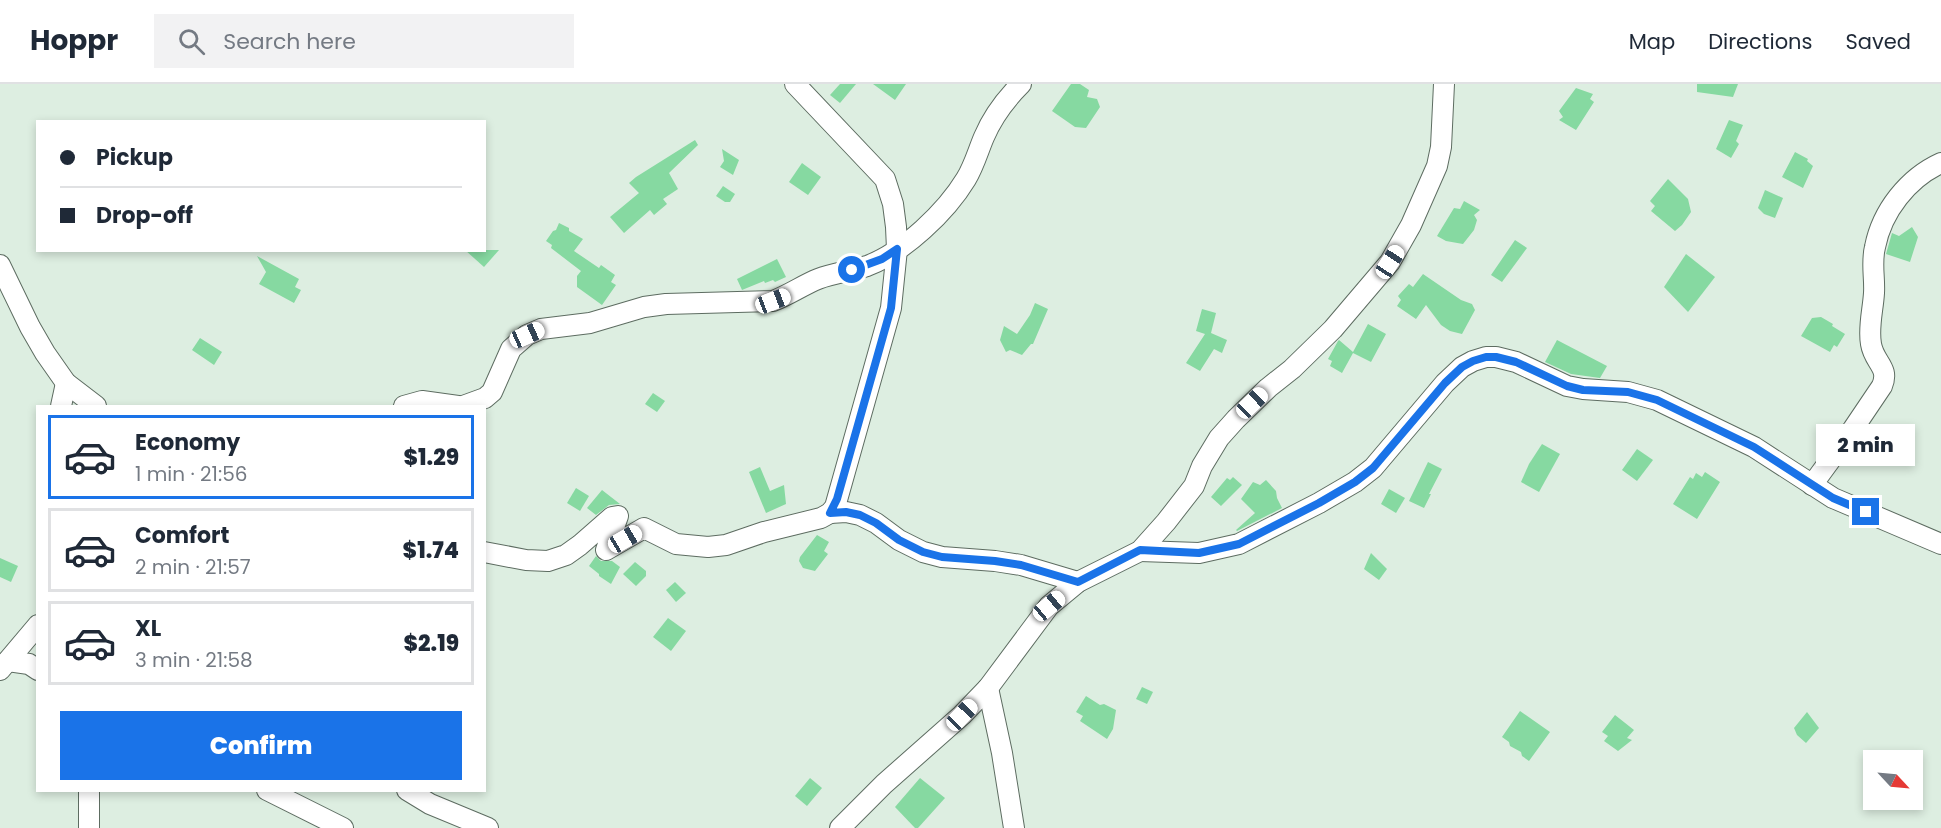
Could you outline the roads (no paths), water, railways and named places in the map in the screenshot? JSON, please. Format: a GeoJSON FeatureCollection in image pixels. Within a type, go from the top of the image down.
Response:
{"type":"FeatureCollection","features":[{"type":"Feature","properties":{"kind":"street"},"geometry":{"type":"LineString","coordinates":[[795,84],[885,179],[893,204],[897,249],[891,308],[837,499],[830,513]]}},
{"type":"Feature","properties":{"kind":"street"},"geometry":{"type":"LineString","coordinates":[[466,405],[485,398],[492,392],[511,349],[527,335],[541,329],[590,323],[644,307],[666,304],[773,301],[786,297],[818,279],[867,266],[882,259],[929,224],[945,208],[968,177],[985,134],[1021,84]]}},
{"type":"Feature","properties":{"kind":"street"},"geometry":{"type":"LineString","coordinates":[[840,828],[988,688],[1049,606],[1078,582],[1140,550],[1188,494],[1219,438],[1244,411],[1333,329],[1390,262],[1411,225],[1437,166],[1441,147],[1444,84]]}},
{"type":"Feature","properties":{"kind":"street"},"geometry":{"type":"LineString","coordinates":[[1812,485],[1853,429],[1885,378],[1885,373],[1873,355],[1870,341],[1875,246],[1889,209],[1906,187],[1926,170],[1941,163]]}},
{"type":"Feature","properties":{"kind":"street"},"geometry":{"type":"LineString","coordinates":[[0,265],[30,327],[66,383],[95,405]]}},
{"type":"Feature","properties":{"kind":"street"},"geometry":{"type":"LineString","coordinates":[[1140,550],[1199,553],[1239,544],[1319,503],[1355,482],[1373,468],[1445,383],[1462,367],[1486,357],[1516,362],[1567,386],[1583,390],[1628,392],[1657,400],[1754,447],[1833,498],[1941,544]]}},
{"type":"Feature","properties":{"kind":"street"},"geometry":{"type":"LineString","coordinates":[[61,405],[66,383]]}},
{"type":"Feature","properties":{"kind":"street"},"geometry":{"type":"LineString","coordinates":[[408,405],[422,401],[451,405]]}},
{"type":"Feature","properties":{"kind":"street"},"geometry":{"type":"LineString","coordinates":[[486,552],[526,560],[548,561],[566,555],[612,517],[618,516],[606,550],[644,528],[676,544],[708,547],[726,545],[764,532],[821,518],[830,513],[846,512],[860,515],[876,523],[899,540],[923,552],[942,557],[1021,565],[1078,582]]}},
{"type":"Feature","properties":{"kind":"street"},"geometry":{"type":"LineString","coordinates":[[4,665],[36,627]]}},
{"type":"Feature","properties":{"kind":"street"},"geometry":{"type":"LineString","coordinates":[[4,665],[29,664],[36,669]]}},
{"type":"Feature","properties":{"kind":"street"},"geometry":{"type":"LineString","coordinates":[[988,688],[1002,753],[1014,828]]}},
{"type":"Feature","properties":{"kind":"street"},"geometry":{"type":"LineString","coordinates":[[89,792],[89,828]]}},
{"type":"Feature","properties":{"kind":"street"},"geometry":{"type":"LineString","coordinates":[[270,792],[343,828]]}},
{"type":"Feature","properties":{"kind":"street"},"geometry":{"type":"LineString","coordinates":[[409,792],[430,804],[488,828]]}}]}
